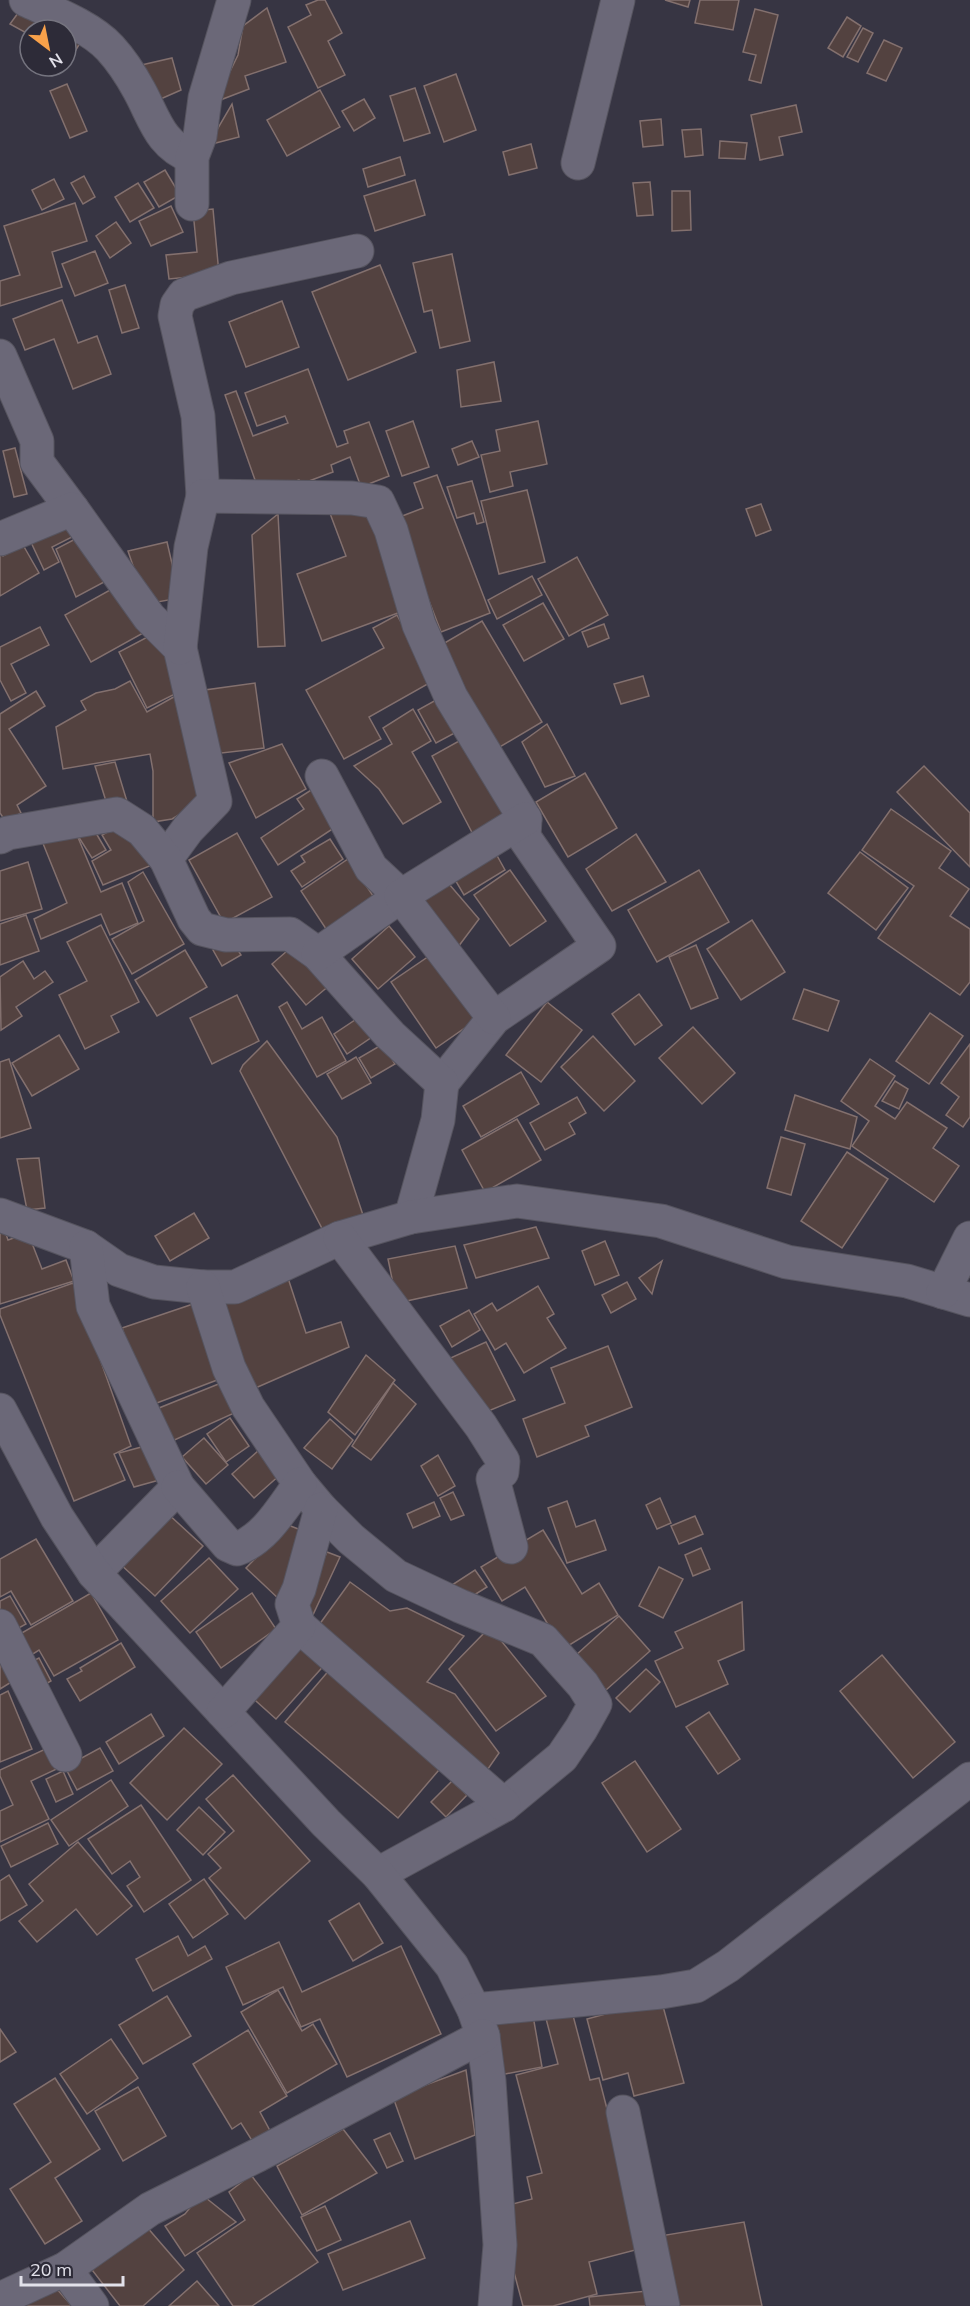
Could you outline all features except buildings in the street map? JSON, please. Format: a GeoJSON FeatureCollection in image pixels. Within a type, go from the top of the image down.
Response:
{"type":"FeatureCollection","features":[{"type":"Feature","properties":{"kind":"street"},"geometry":{"type":"LineString","coordinates":[[26,0],[67,19],[96,36],[110,48],[139,89],[163,136],[177,151],[192,157]]}},
{"type":"Feature","properties":{"kind":"street"},"geometry":{"type":"LineString","coordinates":[[192,204],[192,157],[200,136],[205,98],[234,0]]}},
{"type":"Feature","properties":{"kind":"street"},"geometry":{"type":"LineString","coordinates":[[578,163],[618,0]]}},
{"type":"Feature","properties":{"kind":"street"},"geometry":{"type":"LineString","coordinates":[[166,859],[188,829],[215,801],[180,648],[191,547],[203,496],[198,416],[175,316],[177,304],[184,295],[231,278],[357,251]]}},
{"type":"Feature","properties":{"kind":"street"},"geometry":{"type":"LineString","coordinates":[[0,356],[37,441],[37,462],[149,617],[180,648]]}},
{"type":"Feature","properties":{"kind":"street"},"geometry":{"type":"LineString","coordinates":[[203,496],[352,498],[378,501],[391,530],[419,625],[451,697],[525,819],[524,837],[599,946],[495,1017],[442,1083],[438,1120],[411,1217]]}},
{"type":"Feature","properties":{"kind":"street"},"geometry":{"type":"LineString","coordinates":[[0,539],[72,509]]}},
{"type":"Feature","properties":{"kind":"street"},"geometry":{"type":"LineString","coordinates":[[322,777],[371,868],[401,896],[495,1017]]}},
{"type":"Feature","properties":{"kind":"street"},"geometry":{"type":"LineString","coordinates":[[0,837],[8,833],[117,814],[142,830],[166,859],[194,919],[202,929],[226,935],[290,934],[318,954],[390,1035],[442,1083]]}},
{"type":"Feature","properties":{"kind":"street"},"geometry":{"type":"LineString","coordinates":[[318,954],[401,896],[525,819]]}},
{"type":"Feature","properties":{"kind":"street"},"geometry":{"type":"LineString","coordinates":[[0,1215],[86,1247],[119,1270],[154,1282],[203,1287],[235,1287],[340,1238],[411,1217],[517,1201],[661,1221],[787,1262],[907,1281],[957,1296],[970,1238]]}},
{"type":"Feature","properties":{"kind":"street"},"geometry":{"type":"LineString","coordinates":[[340,1238],[481,1426],[503,1461],[502,1472],[493,1479],[510,1547]]}},
{"type":"Feature","properties":{"kind":"street"},"geometry":{"type":"LineString","coordinates":[[86,1247],[93,1306],[178,1487],[228,1545],[237,1549],[261,1536],[300,1484]]}},
{"type":"Feature","properties":{"kind":"street"},"geometry":{"type":"LineString","coordinates":[[203,1287],[229,1368],[248,1407],[300,1484],[321,1509],[351,1539],[396,1576],[460,1606],[543,1640],[583,1685],[595,1704],[562,1757],[504,1805],[378,1874]]}},
{"type":"Feature","properties":{"kind":"street"},"geometry":{"type":"LineString","coordinates":[[0,1410],[57,1516],[94,1573],[326,1823],[378,1874],[452,1966],[479,2023],[489,2081],[500,2245],[495,2306]]}},
{"type":"Feature","properties":{"kind":"street"},"geometry":{"type":"LineString","coordinates":[[94,1573],[178,1487]]}},
{"type":"Feature","properties":{"kind":"street"},"geometry":{"type":"LineString","coordinates":[[321,1509],[299,1589],[292,1604],[299,1626],[504,1805]]}},
{"type":"Feature","properties":{"kind":"street"},"geometry":{"type":"LineString","coordinates":[[223,1712],[299,1626]]}},
{"type":"Feature","properties":{"kind":"street"},"geometry":{"type":"LineString","coordinates":[[1,1630],[65,1755]]}},
{"type":"Feature","properties":{"kind":"street"},"geometry":{"type":"LineString","coordinates":[[0,2298],[65,2269],[150,2209],[258,2155],[479,2023],[696,1986],[728,1966],[970,1779]]}},
{"type":"Feature","properties":{"kind":"street"},"geometry":{"type":"LineString","coordinates":[[623,2112],[663,2306]]}},
{"type":"Feature","properties":{"kind":"street"},"geometry":{"type":"LineString","coordinates":[[65,2269],[92,2306]]}}]}
